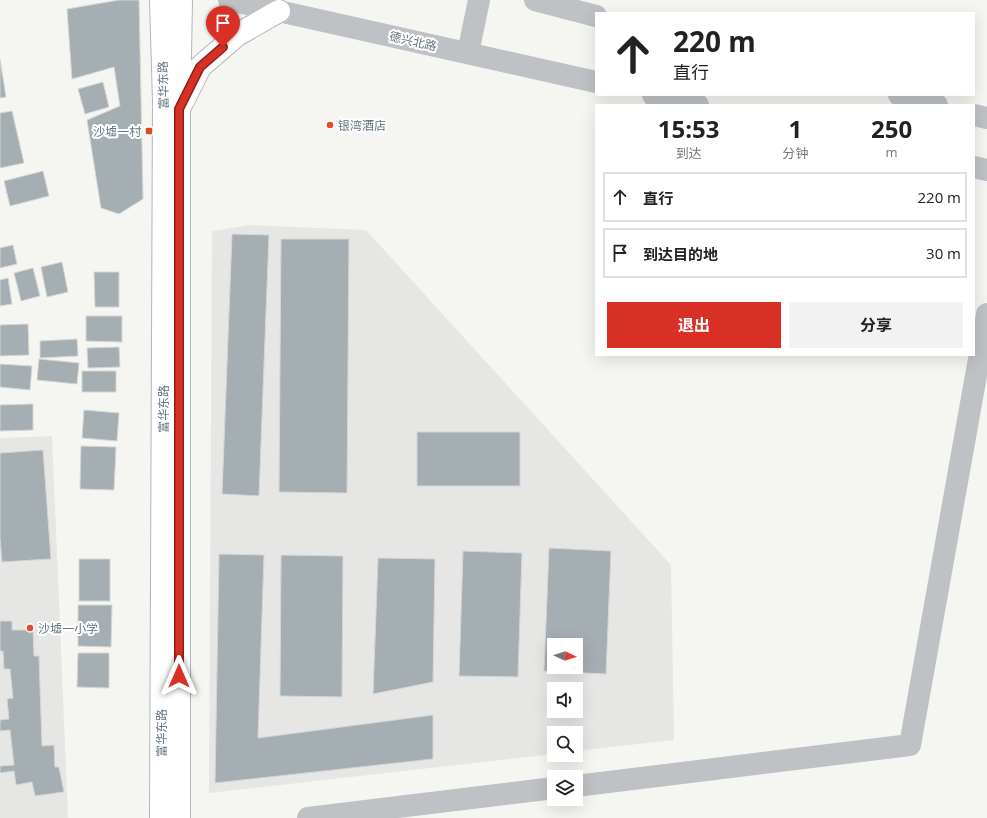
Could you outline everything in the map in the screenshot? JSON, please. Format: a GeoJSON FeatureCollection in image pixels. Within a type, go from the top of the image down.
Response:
{"type":"FeatureCollection","features":[{"type":"Feature","properties":{"kind":"main road","name":"富华东路"},"geometry":{"type":"LineString","coordinates":[[161,0],[164,109],[161,818]]}},
{"type":"Feature","properties":{"kind":"main road","name":"富华东路"},"geometry":{"type":"LineString","coordinates":[[179,818],[179,109],[182,0]]}},
{"type":"Feature","properties":{"kind":"main road"},"geometry":{"type":"LineString","coordinates":[[179,109],[200,67],[237,35],[279,11]]}},
{"type":"Feature","properties":{"kind":"street","name":"德兴北路"},"geometry":{"type":"LineString","coordinates":[[229,0],[595,82]]}},
{"type":"Feature","properties":{"kind":"street"},"geometry":{"type":"LineString","coordinates":[[468,54],[479,0]]}},
{"type":"Feature","properties":{"kind":"street"},"geometry":{"type":"LineString","coordinates":[[535,0],[591,10]]}},
{"type":"Feature","properties":{"kind":"street"},"geometry":{"type":"LineString","coordinates":[[658,96],[694,104]]}},
{"type":"Feature","properties":{"kind":"street"},"geometry":{"type":"LineString","coordinates":[[903,96],[933,104]]}},
{"type":"Feature","properties":{"kind":"street"},"geometry":{"type":"LineString","coordinates":[[975,115],[987,118]]}},
{"type":"Feature","properties":{"kind":"street"},"geometry":{"type":"LineString","coordinates":[[975,167],[987,170]]}},
{"type":"Feature","properties":{"kind":"street"},"geometry":{"type":"LineString","coordinates":[[583,785],[910,745],[987,314]]}},
{"type":"Feature","properties":{"kind":"street"},"geometry":{"type":"LineString","coordinates":[[308,818],[547,789]]}},
{"type":"Feature","properties":{"kind":"shaded area"},"geometry":{"type":"Polygon","coordinates":[[[250,225],[366,230],[671,565],[674,740],[583,750],[583,726],[547,726],[547,755],[209,793],[212,231],[250,225]]]}},
{"type":"Feature","properties":{"kind":"shaded area","name":"沙墟一小学"},"geometry":{"type":"Polygon","coordinates":[[[52,436],[68,818],[0,818],[0,438],[52,436]]]}},
{"type":"Feature","properties":{"kind":"building"},"geometry":{"type":"Polygon","coordinates":[[[119,0],[139,0],[143,199],[119,214],[101,208],[87,120],[120,106],[114,67],[72,79],[67,9],[119,0]]]}},
{"type":"Feature","properties":{"kind":"building"},"geometry":{"type":"Polygon","coordinates":[[[0,59],[6,97],[0,98],[0,59]]]}},
{"type":"Feature","properties":{"kind":"building"},"geometry":{"type":"Polygon","coordinates":[[[103,82],[109,107],[85,114],[78,89],[103,82]]]}},
{"type":"Feature","properties":{"kind":"building"},"geometry":{"type":"Polygon","coordinates":[[[12,111],[24,163],[0,168],[0,113],[12,111]]]}},
{"type":"Feature","properties":{"kind":"building"},"geometry":{"type":"Polygon","coordinates":[[[43,171],[49,196],[10,206],[4,181],[43,171]]]}},
{"type":"Feature","properties":{"kind":"building"},"geometry":{"type":"Polygon","coordinates":[[[232,234],[269,235],[259,496],[222,494],[232,234]]]}},
{"type":"Feature","properties":{"kind":"building"},"geometry":{"type":"Polygon","coordinates":[[[281,239],[349,239],[347,493],[279,492],[281,239]]]}},
{"type":"Feature","properties":{"kind":"building"},"geometry":{"type":"Polygon","coordinates":[[[13,245],[17,264],[0,268],[0,248],[13,245]]]}},
{"type":"Feature","properties":{"kind":"building"},"geometry":{"type":"Polygon","coordinates":[[[62,262],[68,292],[47,297],[41,267],[62,262]]]}},
{"type":"Feature","properties":{"kind":"building"},"geometry":{"type":"Polygon","coordinates":[[[33,268],[40,296],[21,301],[14,273],[33,268]]]}},
{"type":"Feature","properties":{"kind":"building"},"geometry":{"type":"Polygon","coordinates":[[[94,272],[119,272],[119,307],[95,307],[94,272]]]}},
{"type":"Feature","properties":{"kind":"building"},"geometry":{"type":"Polygon","coordinates":[[[8,278],[12,304],[0,306],[0,280],[8,278]]]}},
{"type":"Feature","properties":{"kind":"building"},"geometry":{"type":"Polygon","coordinates":[[[86,316],[122,316],[122,342],[86,341],[86,316]]]}},
{"type":"Feature","properties":{"kind":"building"},"geometry":{"type":"Polygon","coordinates":[[[28,324],[29,355],[0,356],[0,325],[28,324]]]}},
{"type":"Feature","properties":{"kind":"building"},"geometry":{"type":"Polygon","coordinates":[[[77,339],[78,356],[40,358],[40,341],[77,339]]]}},
{"type":"Feature","properties":{"kind":"building"},"geometry":{"type":"Polygon","coordinates":[[[119,347],[120,367],[88,368],[87,348],[119,347]]]}},
{"type":"Feature","properties":{"kind":"building"},"geometry":{"type":"Polygon","coordinates":[[[39,359],[79,363],[77,384],[37,380],[39,359]]]}},
{"type":"Feature","properties":{"kind":"building"},"geometry":{"type":"Polygon","coordinates":[[[0,364],[32,366],[30,390],[0,387],[0,364]]]}},
{"type":"Feature","properties":{"kind":"building"},"geometry":{"type":"Polygon","coordinates":[[[82,371],[116,371],[116,392],[82,392],[82,371]]]}},
{"type":"Feature","properties":{"kind":"building"},"geometry":{"type":"Polygon","coordinates":[[[33,404],[33,430],[0,431],[0,405],[33,404]]]}},
{"type":"Feature","properties":{"kind":"building"},"geometry":{"type":"Polygon","coordinates":[[[84,410],[119,413],[117,441],[82,438],[84,410]]]}},
{"type":"Feature","properties":{"kind":"building"},"geometry":{"type":"Polygon","coordinates":[[[417,432],[520,432],[520,486],[417,486],[417,432]]]}},
{"type":"Feature","properties":{"kind":"building"},"geometry":{"type":"Polygon","coordinates":[[[81,446],[116,447],[114,490],[80,489],[81,446]]]}},
{"type":"Feature","properties":{"kind":"building"},"geometry":{"type":"Polygon","coordinates":[[[43,450],[51,559],[2,562],[0,538],[0,453],[43,450]]]}},
{"type":"Feature","properties":{"kind":"building"},"geometry":{"type":"Polygon","coordinates":[[[549,548],[611,551],[606,674],[583,673],[583,638],[547,638],[547,671],[544,671],[549,548]]]}},
{"type":"Feature","properties":{"kind":"building"},"geometry":{"type":"Polygon","coordinates":[[[463,551],[522,553],[518,677],[459,676],[463,551]]]}},
{"type":"Feature","properties":{"kind":"building"},"geometry":{"type":"Polygon","coordinates":[[[219,554],[264,555],[258,738],[433,715],[433,759],[215,783],[219,554]]]}},
{"type":"Feature","properties":{"kind":"building"},"geometry":{"type":"Polygon","coordinates":[[[281,555],[343,556],[342,697],[280,696],[281,555]]]}},
{"type":"Feature","properties":{"kind":"building"},"geometry":{"type":"Polygon","coordinates":[[[378,558],[435,559],[433,682],[373,694],[378,558]]]}},
{"type":"Feature","properties":{"kind":"building"},"geometry":{"type":"Polygon","coordinates":[[[79,559],[110,559],[110,601],[79,601],[79,559]]]}},
{"type":"Feature","properties":{"kind":"building"},"geometry":{"type":"Polygon","coordinates":[[[78,605],[112,605],[111,647],[78,646],[78,605]]]}},
{"type":"Feature","properties":{"kind":"building"},"geometry":{"type":"Polygon","coordinates":[[[0,621],[12,621],[12,630],[33,630],[34,656],[39,656],[42,746],[54,745],[55,767],[59,767],[64,792],[35,796],[32,782],[16,785],[14,771],[0,773],[0,766],[14,765],[10,730],[0,731],[0,720],[9,719],[7,699],[13,698],[10,669],[4,669],[3,651],[0,651],[0,621]]]}},
{"type":"Feature","properties":{"kind":"building"},"geometry":{"type":"Polygon","coordinates":[[[78,653],[109,653],[109,688],[77,687],[78,653]]]}},
{"type":"Feature","properties":{"kind":"place","name":"银湾酒店"},"geometry":{"type":"Point","coordinates":[330,125]}},
{"type":"Feature","properties":{"kind":"place","name":"沙墟一村"},"geometry":{"type":"Point","coordinates":[149,131]}},
{"type":"Feature","properties":{"kind":"place","name":"沙墟一小学"},"geometry":{"type":"Point","coordinates":[30,628]}},
{"type":"Feature","properties":{"kind":"route"},"geometry":{"type":"LineString","coordinates":[[179,676],[179,109],[200,67],[223,47]]}}]}
